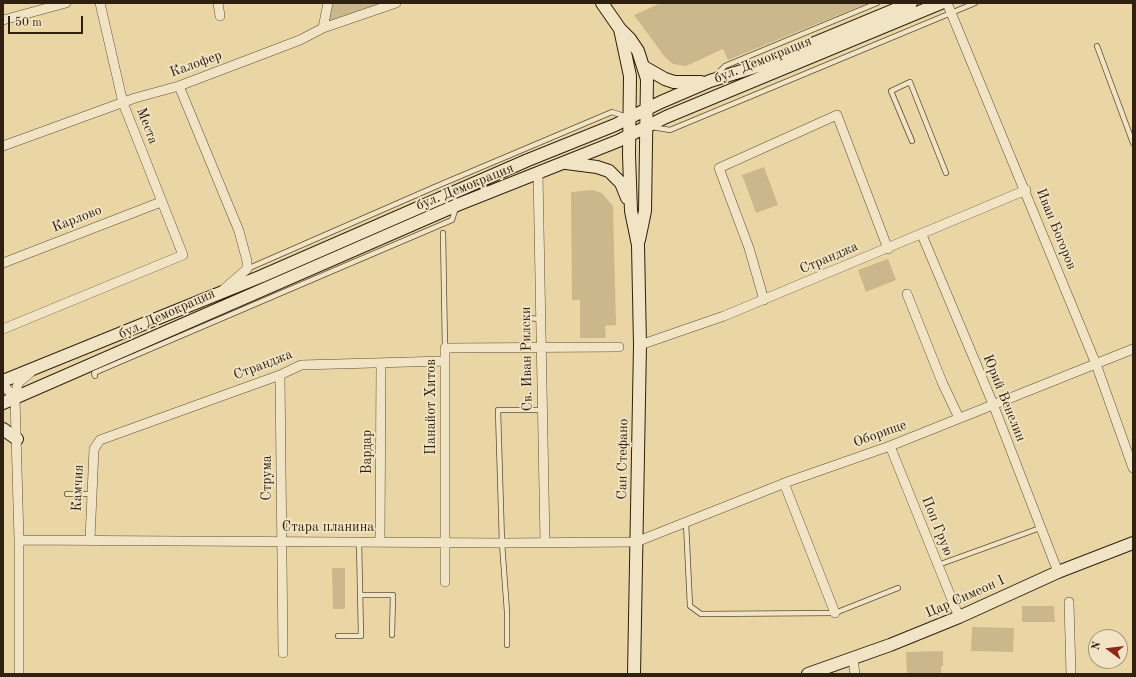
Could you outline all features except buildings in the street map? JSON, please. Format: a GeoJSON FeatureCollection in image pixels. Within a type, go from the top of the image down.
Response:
{"type":"FeatureCollection","features":[{"type":"Feature","properties":{"kind":"main road","name":"Сан Стефано"},"geometry":{"type":"LineString","coordinates":[[602,3],[620,29],[630,39],[644,67],[647,79],[645,210],[638,245]]}},
{"type":"Feature","properties":{"kind":"main road","name":"бул. Демокрация"},"geometry":{"type":"LineString","coordinates":[[3,381],[34,367],[218,293],[630,118],[647,108],[710,81],[764,64],[912,3]]}},
{"type":"Feature","properties":{"kind":"main road","name":"бул. Демокрация"},"geometry":{"type":"LineString","coordinates":[[3,403],[457,205],[565,163],[630,135],[647,126],[941,3]]}},
{"type":"Feature","properties":{"kind":"main road","name":"Сан Стефано"},"geometry":{"type":"LineString","coordinates":[[620,29],[630,76],[631,211],[638,245],[640,344],[634,674]]}},
{"type":"Feature","properties":{"kind":"main road"},"geometry":{"type":"LineString","coordinates":[[644,67],[665,79],[674,82],[710,81]]}},
{"type":"Feature","properties":{"kind":"main road"},"geometry":{"type":"LineString","coordinates":[[565,163],[602,168],[616,176],[621,183],[631,211]]}},
{"type":"Feature","properties":{"kind":"main road"},"geometry":{"type":"LineString","coordinates":[[3,429],[17,439]]}},
{"type":"Feature","properties":{"kind":"main road","name":"Цар Симеон I"},"geometry":{"type":"LineString","coordinates":[[808,674],[853,659],[959,617],[1058,572],[1133,543]]}},
{"type":"Feature","properties":{"kind":"street"},"geometry":{"type":"LineString","coordinates":[[3,20],[66,3]]}},
{"type":"Feature","properties":{"kind":"street","name":"Места"},"geometry":{"type":"LineString","coordinates":[[3,329],[183,254],[161,202],[123,103],[122,93],[100,3]]}},
{"type":"Feature","properties":{"kind":"street"},"geometry":{"type":"LineString","coordinates":[[218,3],[220,16]]}},
{"type":"Feature","properties":{"kind":"street"},"geometry":{"type":"LineString","coordinates":[[324,28],[328,3]]}},
{"type":"Feature","properties":{"kind":"street","name":"Калофер"},"geometry":{"type":"LineString","coordinates":[[3,146],[123,103],[179,86],[300,40],[324,28],[396,3]]}},
{"type":"Feature","properties":{"kind":"street","name":"Иван Богоров"},"geometry":{"type":"LineString","coordinates":[[947,3],[1026,190],[1096,364],[1133,468]]}},
{"type":"Feature","properties":{"kind":"street"},"geometry":{"type":"LineString","coordinates":[[179,86],[239,231],[247,261],[247,269],[218,293]]}},
{"type":"Feature","properties":{"kind":"street"},"geometry":{"type":"LineString","coordinates":[[764,300],[749,248],[719,168],[837,115],[888,249]]}},
{"type":"Feature","properties":{"kind":"street","name":"Св. Иван Рилски"},"geometry":{"type":"LineString","coordinates":[[538,174],[540,348],[543,410],[545,543]]}},
{"type":"Feature","properties":{"kind":"street","name":"Странджа"},"geometry":{"type":"LineString","coordinates":[[640,344],[724,316],[922,235],[1026,190]]}},
{"type":"Feature","properties":{"kind":"street","name":"Карлово"},"geometry":{"type":"LineString","coordinates":[[3,263],[161,202]]}},
{"type":"Feature","properties":{"kind":"street","name":"Юрий Венелин"},"geometry":{"type":"LineString","coordinates":[[922,235],[993,404],[1058,572]]}},
{"type":"Feature","properties":{"kind":"street"},"geometry":{"type":"LineString","coordinates":[[907,294],[942,382],[959,418]]}},
{"type":"Feature","properties":{"kind":"street"},"geometry":{"type":"LineString","coordinates":[[445,348],[618,348]]}},
{"type":"Feature","properties":{"kind":"street","name":"Панайот Хитов"},"geometry":{"type":"LineString","coordinates":[[445,348],[445,582]]}},
{"type":"Feature","properties":{"kind":"street","name":"Оборище"},"geometry":{"type":"LineString","coordinates":[[636,542],[784,483],[890,446],[1133,349]]}},
{"type":"Feature","properties":{"kind":"street","name":"Странджа"},"geometry":{"type":"LineString","coordinates":[[100,440],[280,375],[301,365],[445,361]]}},
{"type":"Feature","properties":{"kind":"street","name":"Вардар"},"geometry":{"type":"LineString","coordinates":[[380,542],[381,363]]}},
{"type":"Feature","properties":{"kind":"street"},"geometry":{"type":"LineString","coordinates":[[19,674],[19,540],[16,398],[18,383],[29,374],[34,367]]}},
{"type":"Feature","properties":{"kind":"street","name":"Струма"},"geometry":{"type":"LineString","coordinates":[[280,375],[283,653]]}},
{"type":"Feature","properties":{"kind":"street"},"geometry":{"type":"LineString","coordinates":[[3,387],[16,398]]}},
{"type":"Feature","properties":{"kind":"street","name":"Камчия"},"geometry":{"type":"LineString","coordinates":[[90,539],[94,450],[100,440]]}},
{"type":"Feature","properties":{"kind":"street","name":"Поп Грую"},"geometry":{"type":"LineString","coordinates":[[890,446],[959,617]]}},
{"type":"Feature","properties":{"kind":"street"},"geometry":{"type":"LineString","coordinates":[[784,483],[835,613]]}},
{"type":"Feature","properties":{"kind":"street","name":"Стара планина"},"geometry":{"type":"LineString","coordinates":[[19,540],[90,539],[502,543],[636,542]]}},
{"type":"Feature","properties":{"kind":"street"},"geometry":{"type":"LineString","coordinates":[[1069,602],[1071,674]]}},
{"type":"Feature","properties":{"kind":"street"},"geometry":{"type":"LineString","coordinates":[[853,659],[855,674]]}},
{"type":"Feature","properties":{"kind":"lane","name":"бул. Демокрация"},"geometry":{"type":"LineString","coordinates":[[710,81],[725,66],[877,3]]}},
{"type":"Feature","properties":{"kind":"lane"},"geometry":{"type":"LineString","coordinates":[[647,126],[670,130],[975,3]]}},
{"type":"Feature","properties":{"kind":"lane"},"geometry":{"type":"LineString","coordinates":[[1097,46],[1133,143]]}},
{"type":"Feature","properties":{"kind":"lane"},"geometry":{"type":"LineString","coordinates":[[912,141],[891,91],[910,82],[946,173]]}},
{"type":"Feature","properties":{"kind":"lane"},"geometry":{"type":"LineString","coordinates":[[247,269],[612,112],[630,118]]}},
{"type":"Feature","properties":{"kind":"lane"},"geometry":{"type":"LineString","coordinates":[[95,376],[94,373],[452,220],[457,205]]}},
{"type":"Feature","properties":{"kind":"lane","name":"Панайот Хитов"},"geometry":{"type":"LineString","coordinates":[[443,233],[445,348]]}},
{"type":"Feature","properties":{"kind":"lane"},"geometry":{"type":"LineString","coordinates":[[528,318],[540,319]]}},
{"type":"Feature","properties":{"kind":"lane"},"geometry":{"type":"LineString","coordinates":[[507,645],[507,612],[502,543],[498,410],[543,410]]}},
{"type":"Feature","properties":{"kind":"lane"},"geometry":{"type":"LineString","coordinates":[[67,494],[91,494]]}},
{"type":"Feature","properties":{"kind":"lane"},"geometry":{"type":"LineString","coordinates":[[686,523],[690,606],[701,614],[835,613],[898,588]]}},
{"type":"Feature","properties":{"kind":"lane"},"geometry":{"type":"LineString","coordinates":[[938,565],[1040,528]]}},
{"type":"Feature","properties":{"kind":"lane"},"geometry":{"type":"LineString","coordinates":[[338,636],[361,636],[359,542]]}},
{"type":"Feature","properties":{"kind":"lane"},"geometry":{"type":"LineString","coordinates":[[360,595],[393,595],[392,635]]}},
{"type":"Feature","properties":{"kind":"shaded area"},"geometry":{"type":"Polygon","coordinates":[[[328,3],[396,3],[323,28],[328,3]]]}},
{"type":"Feature","properties":{"kind":"shaded area"},"geometry":{"type":"Polygon","coordinates":[[[661,3],[868,3],[728,60],[723,49],[686,66],[673,64],[664,56],[634,15],[661,3]]]}},
{"type":"Feature","properties":{"kind":"shaded area"},"geometry":{"type":"Polygon","coordinates":[[[764,167],[778,205],[756,213],[742,175],[764,167]]]}},
{"type":"Feature","properties":{"kind":"shaded area"},"geometry":{"type":"Polygon","coordinates":[[[593,190],[602,193],[613,206],[616,325],[605,326],[606,338],[580,338],[580,300],[572,300],[571,192],[593,190]]]}},
{"type":"Feature","properties":{"kind":"shaded area"},"geometry":{"type":"Polygon","coordinates":[[[888,259],[896,280],[866,292],[858,270],[888,259]]]}},
{"type":"Feature","properties":{"kind":"shaded area"},"geometry":{"type":"Polygon","coordinates":[[[332,568],[345,568],[345,609],[333,609],[332,568]]]}},
{"type":"Feature","properties":{"kind":"shaded area"},"geometry":{"type":"Polygon","coordinates":[[[1022,606],[1054,606],[1055,622],[1022,622],[1022,606]]]}},
{"type":"Feature","properties":{"kind":"shaded area"},"geometry":{"type":"Polygon","coordinates":[[[972,627],[1014,628],[1013,652],[971,651],[972,627]]]}},
{"type":"Feature","properties":{"kind":"shaded area"},"geometry":{"type":"Polygon","coordinates":[[[943,651],[943,666],[941,666],[941,674],[907,674],[906,652],[943,651]]]}}]}
